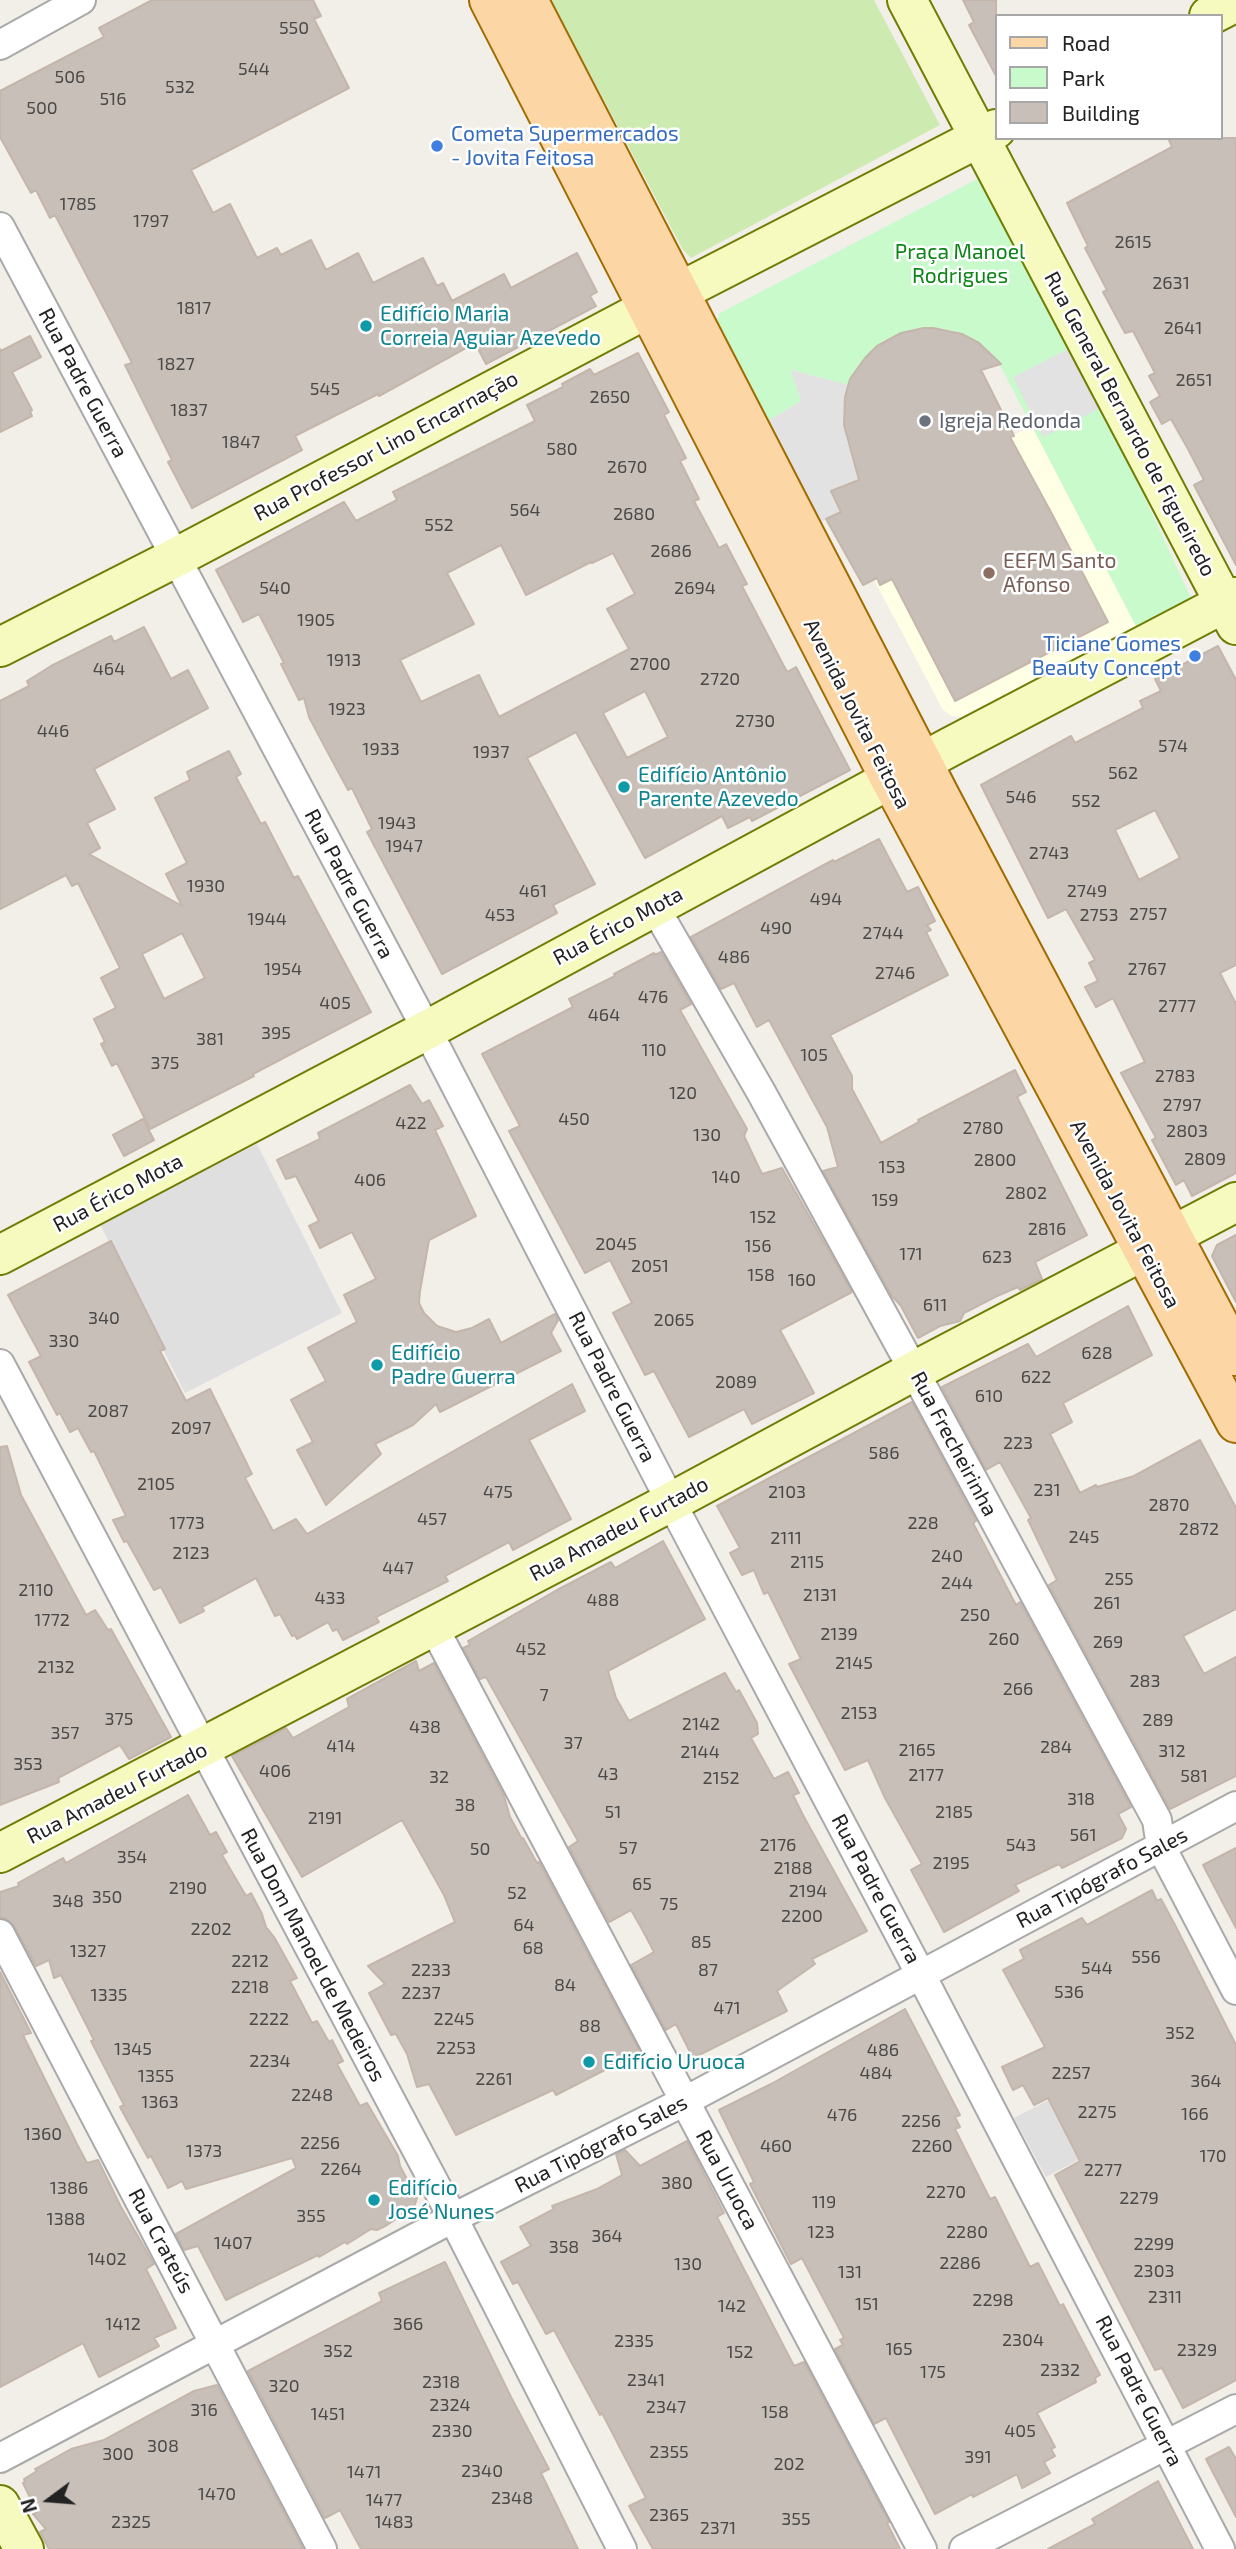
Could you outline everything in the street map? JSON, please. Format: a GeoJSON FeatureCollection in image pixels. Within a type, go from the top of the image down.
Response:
{"type":"FeatureCollection","features":[{"type":"Feature","properties":{"kind":"main road","name":"Avenida Jovita Feitosa"},"geometry":{"type":"LineString","coordinates":[[489,0],[923,762],[1158,1243],[1236,1423]]}},
{"type":"Feature","properties":{"kind":"main road","name":"Avenida Jovita Feitosa"},"geometry":{"type":"LineString","coordinates":[[528,0],[662,300],[890,779],[1158,1243],[1236,1356]]}},
{"type":"Feature","properties":{"kind":"street"},"geometry":{"type":"LineString","coordinates":[[0,45],[81,0]]}},
{"type":"Feature","properties":{"kind":"street","name":"Rua General Bernardo de Figueiredo"},"geometry":{"type":"LineString","coordinates":[[907,0],[988,134],[1232,608]]}},
{"type":"Feature","properties":{"kind":"street"},"geometry":{"type":"LineString","coordinates":[[1213,14],[1236,2]]}},
{"type":"Feature","properties":{"kind":"street","name":"Rua Professor Lino Encarnação"},"geometry":{"type":"LineString","coordinates":[[0,647],[175,558],[662,300],[988,134]]}},
{"type":"Feature","properties":{"kind":"street","name":"Rua Padre Guerra"},"geometry":{"type":"LineString","coordinates":[[0,226],[427,1030],[671,1502],[1220,2549]]}},
{"type":"Feature","properties":{"kind":"street","name":"Rua Érico Mota"},"geometry":{"type":"LineString","coordinates":[[0,1255],[427,1030],[890,779],[1232,608]]}},
{"type":"Feature","properties":{"kind":"street","name":"Rua Frecheirinha"},"geometry":{"type":"LineString","coordinates":[[654,906],[761,1091],[1157,1820],[1161,1847],[1236,1990]]}},
{"type":"Feature","properties":{"kind":"street","name":"Rua Amadeu Furtado"},"geometry":{"type":"LineString","coordinates":[[0,1853],[671,1502],[1236,1202]]}},
{"type":"Feature","properties":{"kind":"street","name":"Rua Dom Manoel de Medeiros"},"geometry":{"type":"LineString","coordinates":[[0,1364],[453,2218],[622,2549]]}},
{"type":"Feature","properties":{"kind":"street","name":"Rua Uruoca"},"geometry":{"type":"LineString","coordinates":[[433,1626],[922,2549]]}},
{"type":"Feature","properties":{"kind":"street","name":"Rua Tipógrafo Sales"},"geometry":{"type":"LineString","coordinates":[[0,2458],[453,2218],[685,2101],[1236,1806]]}},
{"type":"Feature","properties":{"kind":"street","name":"Rua Crateús"},"geometry":{"type":"LineString","coordinates":[[0,1934],[322,2549]]}},
{"type":"Feature","properties":{"kind":"street"},"geometry":{"type":"LineString","coordinates":[[964,2549],[1236,2409]]}},
{"type":"Feature","properties":{"kind":"street"},"geometry":{"type":"LineString","coordinates":[[0,2505],[24,2549]]}},
{"type":"Feature","properties":{"kind":"shaded area"},"geometry":{"type":"Polygon","coordinates":[[[1072,347],[1103,407],[1043,437],[1013,377],[1072,347]]]}},
{"type":"Feature","properties":{"kind":"shaded area"},"geometry":{"type":"Polygon","coordinates":[[[791,370],[849,385],[844,403],[844,425],[848,444],[865,477],[831,491],[841,512],[821,522],[768,421],[801,401],[791,370]]]}},
{"type":"Feature","properties":{"kind":"shaded area","name":"EEFM Santo Afonso"},"geometry":{"type":"Polygon","coordinates":[[[1032,426],[1136,626],[961,717],[952,716],[943,710],[842,519],[1032,426]]]}},
{"type":"Feature","properties":{"kind":"shaded area"},"geometry":{"type":"Polygon","coordinates":[[[257,1144],[342,1313],[185,1393],[100,1224],[257,1144]]]}},
{"type":"Feature","properties":{"kind":"shaded area"},"geometry":{"type":"Polygon","coordinates":[[[1127,2060],[1158,2118],[1046,2177],[1014,2118],[1127,2060]]]}},
{"type":"Feature","properties":{"kind":"green space"},"geometry":{"type":"Polygon","coordinates":[[[551,0],[874,0],[940,125],[691,258],[683,250],[551,0]]]}},
{"type":"Feature","properties":{"kind":"green space","name":"Praça Manoel Rodrigues"},"geometry":{"type":"Polygon","coordinates":[[[983,176],[1103,407],[1191,598],[1136,626],[1000,365],[972,339],[954,331],[933,328],[901,333],[885,340],[871,352],[855,372],[849,385],[791,370],[801,401],[768,421],[715,324],[720,313],[983,176]]]}},
{"type":"Feature","properties":{"kind":"building"},"geometry":{"type":"Polygon","coordinates":[[[152,0],[313,0],[321,16],[314,19],[349,88],[191,170],[213,213],[230,204],[257,258],[277,248],[281,255],[311,240],[326,270],[358,253],[373,283],[423,258],[437,286],[443,283],[452,301],[504,274],[511,288],[577,253],[597,292],[590,296],[596,306],[486,364],[475,343],[379,396],[378,394],[295,436],[302,450],[192,508],[168,462],[172,460],[125,365],[132,363],[110,320],[55,215],[50,218],[36,190],[31,193],[0,137],[0,91],[104,37],[99,28],[152,0]]]}},
{"type":"Feature","properties":{"kind":"building"},"geometry":{"type":"Polygon","coordinates":[[[963,0],[996,0],[995,74],[969,25],[974,22],[963,0]]]}},
{"type":"Feature","properties":{"kind":"building"},"geometry":{"type":"Polygon","coordinates":[[[1236,138],[1236,565],[1194,485],[1204,480],[1188,449],[1171,419],[1162,424],[1150,402],[1160,396],[1149,376],[1155,373],[1133,331],[1125,333],[1103,292],[1107,290],[1085,248],[1088,246],[1067,203],[1172,147],[1169,140],[1236,138]]]}},
{"type":"Feature","properties":{"kind":"building","name":"EEFM Santo Afonso"},"geometry":{"type":"Polygon","coordinates":[[[924,328],[962,334],[979,343],[1001,364],[981,370],[1014,436],[1010,437],[1108,622],[955,701],[892,579],[880,585],[877,578],[863,585],[826,519],[841,512],[831,491],[859,480],[844,425],[845,397],[850,379],[877,346],[901,333],[924,328]]]}},
{"type":"Feature","properties":{"kind":"building"},"geometry":{"type":"Polygon","coordinates":[[[30,336],[41,357],[12,372],[32,410],[32,416],[0,432],[0,349],[1,351],[30,336]]]}},
{"type":"Feature","properties":{"kind":"building"},"geometry":{"type":"Polygon","coordinates":[[[638,353],[669,412],[664,415],[686,458],[680,461],[699,499],[694,501],[719,548],[726,544],[747,584],[742,586],[787,672],[796,667],[850,770],[752,821],[750,817],[728,828],[722,816],[645,858],[576,732],[527,758],[595,884],[553,905],[557,913],[442,974],[367,832],[372,829],[352,788],[348,790],[327,751],[309,717],[304,698],[299,700],[259,614],[243,622],[216,570],[344,502],[356,521],[397,500],[393,492],[535,421],[527,405],[563,387],[562,384],[590,369],[594,375],[638,353]],[[501,545],[447,573],[474,624],[400,660],[421,702],[479,675],[499,717],[629,649],[607,609],[635,594],[613,553],[526,595],[501,545]],[[645,691],[603,713],[627,758],[668,737],[645,691]]]}},
{"type":"Feature","properties":{"kind":"building"},"geometry":{"type":"Polygon","coordinates":[[[144,627],[171,679],[188,670],[208,708],[94,769],[115,809],[87,823],[100,848],[89,854],[182,906],[166,874],[187,863],[155,798],[190,780],[187,772],[229,751],[241,774],[236,777],[261,824],[265,822],[294,878],[298,876],[371,1012],[150,1129],[117,1063],[112,1066],[101,1044],[105,1042],[94,1019],[116,1008],[101,978],[120,968],[78,883],[72,886],[66,875],[0,909],[0,701],[29,686],[27,681],[51,666],[111,636],[114,642],[144,627]],[[182,933],[142,954],[164,999],[205,978],[182,933]]]}},
{"type":"Feature","properties":{"kind":"building"},"geometry":{"type":"Polygon","coordinates":[[[1218,646],[1236,680],[1236,965],[1220,973],[1236,1004],[1236,1173],[1192,1196],[1184,1180],[1176,1185],[1152,1140],[1156,1138],[1121,1073],[1145,1062],[1113,998],[1096,1007],[1085,987],[1098,981],[1089,963],[1095,960],[1066,909],[1048,918],[981,785],[1071,736],[1075,743],[1143,708],[1140,701],[1161,691],[1155,679],[1218,646]],[[1155,810],[1115,830],[1139,880],[1180,858],[1155,810]]]}},
{"type":"Feature","properties":{"kind":"building"},"geometry":{"type":"Polygon","coordinates":[[[879,839],[907,892],[918,887],[935,921],[927,925],[931,930],[926,932],[948,975],[830,1035],[852,1076],[852,1089],[881,1143],[919,1122],[918,1120],[1015,1070],[1026,1092],[1017,1097],[1087,1235],[1035,1262],[1042,1279],[1020,1290],[1018,1287],[997,1296],[964,1313],[960,1321],[940,1326],[918,1338],[823,1171],[838,1167],[827,1127],[769,1020],[757,1027],[734,983],[721,989],[691,937],[833,860],[834,862],[879,839]]]}},
{"type":"Feature","properties":{"kind":"building"},"geometry":{"type":"Polygon","coordinates":[[[661,952],[691,1004],[680,1010],[747,1129],[744,1136],[762,1174],[782,1168],[852,1292],[780,1330],[814,1393],[752,1424],[744,1409],[689,1437],[654,1371],[645,1375],[613,1313],[632,1303],[610,1260],[585,1273],[509,1131],[520,1126],[482,1054],[573,1007],[569,999],[654,953],[655,955],[661,952]]]}},
{"type":"Feature","properties":{"kind":"building"},"geometry":{"type":"Polygon","coordinates":[[[410,1085],[422,1104],[429,1100],[443,1126],[435,1130],[476,1216],[429,1240],[419,1303],[424,1313],[437,1326],[456,1332],[472,1328],[489,1319],[501,1343],[555,1314],[558,1320],[551,1333],[561,1351],[440,1412],[436,1404],[413,1425],[375,1444],[381,1454],[326,1505],[297,1450],[313,1442],[291,1400],[326,1381],[308,1348],[357,1322],[344,1295],[376,1279],[352,1232],[320,1248],[309,1226],[319,1221],[296,1176],[286,1179],[277,1160],[320,1139],[318,1133],[410,1085]]]}},
{"type":"Feature","properties":{"kind":"building"},"geometry":{"type":"Polygon","coordinates":[[[143,1119],[154,1140],[124,1156],[113,1135],[143,1119]]]}},
{"type":"Feature","properties":{"kind":"building"},"geometry":{"type":"Polygon","coordinates":[[[1236,1235],[1236,1302],[1212,1256],[1217,1245],[1236,1235]]]}},
{"type":"Feature","properties":{"kind":"building"},"geometry":{"type":"Polygon","coordinates":[[[111,1241],[165,1349],[160,1351],[186,1401],[210,1389],[252,1474],[245,1478],[273,1531],[296,1519],[307,1534],[572,1384],[585,1411],[529,1440],[571,1519],[513,1550],[509,1542],[445,1576],[448,1581],[376,1617],[379,1622],[343,1640],[337,1629],[333,1631],[328,1622],[297,1639],[295,1635],[292,1636],[280,1614],[275,1616],[256,1578],[202,1607],[204,1611],[180,1623],[161,1587],[154,1590],[113,1520],[126,1516],[94,1451],[91,1452],[78,1428],[70,1432],[60,1413],[57,1415],[29,1362],[41,1356],[8,1295],[111,1241]]]}},
{"type":"Feature","properties":{"kind":"building"},"geometry":{"type":"Polygon","coordinates":[[[1128,1306],[1152,1355],[1063,1403],[1072,1422],[1050,1434],[1080,1493],[1096,1485],[1097,1487],[1134,1476],[1200,1440],[1236,1508],[1236,1609],[1183,1636],[1204,1674],[1236,1657],[1236,1776],[1170,1809],[1049,1585],[1057,1580],[1028,1520],[1031,1518],[1000,1462],[986,1470],[942,1387],[1028,1344],[1036,1357],[1128,1306]]]}},
{"type":"Feature","properties":{"kind":"building"},"geometry":{"type":"Polygon","coordinates":[[[912,1402],[976,1521],[973,1523],[1016,1605],[1020,1602],[1131,1807],[1118,1814],[1126,1829],[1122,1838],[1062,1868],[1059,1864],[1015,1885],[1019,1891],[944,1932],[911,1870],[922,1864],[885,1798],[868,1760],[845,1770],[789,1664],[801,1659],[768,1592],[764,1594],[754,1570],[742,1575],[730,1553],[740,1548],[717,1506],[912,1402]]]}},
{"type":"Feature","properties":{"kind":"building"},"geometry":{"type":"Polygon","coordinates":[[[7,1446],[21,1495],[86,1615],[95,1610],[108,1630],[111,1629],[171,1737],[129,1759],[120,1745],[58,1778],[59,1782],[0,1805],[0,1447],[7,1446]]]}},
{"type":"Feature","properties":{"kind":"building"},"geometry":{"type":"Polygon","coordinates":[[[663,1541],[705,1619],[608,1671],[616,1698],[629,1721],[725,1673],[736,1692],[739,1690],[757,1723],[758,1734],[751,1738],[774,1779],[788,1772],[799,1793],[793,1795],[867,1931],[812,1959],[815,1964],[777,1991],[787,2011],[693,2058],[676,2024],[666,2030],[631,1965],[654,1952],[643,1931],[631,1910],[609,1922],[569,1847],[578,1841],[486,1677],[480,1679],[463,1648],[470,1645],[468,1641],[557,1590],[611,1562],[615,1568],[663,1541]]]}},
{"type":"Feature","properties":{"kind":"building"},"geometry":{"type":"Polygon","coordinates":[[[416,1661],[419,1671],[434,1663],[504,1796],[510,1817],[537,1863],[539,1862],[640,2052],[556,2095],[553,2090],[456,2135],[429,2084],[417,2087],[407,2054],[396,2034],[391,2035],[369,1993],[385,1984],[368,1966],[455,1922],[444,1895],[402,1820],[302,1877],[232,1756],[286,1728],[293,1738],[349,1707],[347,1699],[416,1661]]]}},
{"type":"Feature","properties":{"kind":"building"},"geometry":{"type":"Polygon","coordinates":[[[188,1795],[210,1835],[216,1832],[227,1852],[222,1855],[246,1896],[251,1893],[266,1927],[297,1978],[290,1981],[312,2023],[317,2021],[329,2042],[332,2040],[343,2061],[337,2064],[360,2106],[367,2103],[398,2156],[400,2166],[417,2198],[414,2207],[387,2225],[377,2230],[371,2229],[347,2244],[345,2242],[226,2300],[198,2246],[184,2250],[176,2234],[296,2168],[292,2158],[186,2189],[182,2181],[168,2188],[120,2107],[124,2105],[61,1975],[54,1978],[49,1960],[36,1966],[14,1926],[0,1917],[0,1892],[19,1886],[18,1883],[63,1858],[66,1863],[188,1795]]]}},
{"type":"Feature","properties":{"kind":"building"},"geometry":{"type":"Polygon","coordinates":[[[1236,1848],[1236,1928],[1203,1865],[1236,1848]]]}},
{"type":"Feature","properties":{"kind":"building"},"geometry":{"type":"Polygon","coordinates":[[[1152,1890],[1157,1901],[1161,1899],[1236,2045],[1236,2380],[1183,2408],[1162,2368],[1155,2370],[1055,2175],[1080,2161],[1048,2098],[1034,2105],[1023,2085],[1013,2090],[1002,2067],[1045,2047],[1003,1970],[1024,1959],[1020,1950],[1082,1918],[1087,1925],[1152,1890]]]}},
{"type":"Feature","properties":{"kind":"building"},"geometry":{"type":"Polygon","coordinates":[[[0,1972],[31,2033],[23,2035],[87,2163],[98,2160],[154,2264],[146,2269],[176,2328],[154,2338],[159,2346],[99,2377],[83,2343],[0,2387],[0,1972]]]}},
{"type":"Feature","properties":{"kind":"building"},"geometry":{"type":"Polygon","coordinates":[[[905,2009],[960,2115],[955,2117],[960,2127],[955,2129],[990,2199],[995,2197],[1030,2267],[1038,2263],[1100,2375],[1095,2378],[1096,2382],[1037,2413],[1055,2447],[1051,2449],[1055,2456],[1044,2462],[1050,2473],[1022,2488],[1017,2474],[935,2514],[886,2418],[874,2424],[835,2349],[843,2345],[840,2340],[844,2338],[802,2258],[791,2264],[750,2184],[754,2182],[719,2110],[905,2009]]]}},
{"type":"Feature","properties":{"kind":"building"},"geometry":{"type":"Polygon","coordinates":[[[687,2141],[724,2213],[717,2217],[794,2366],[804,2362],[889,2522],[887,2523],[900,2549],[653,2549],[629,2506],[646,2498],[602,2413],[600,2415],[554,2330],[546,2334],[518,2282],[513,2284],[501,2262],[531,2246],[520,2227],[554,2209],[552,2206],[597,2189],[622,2175],[616,2154],[625,2150],[640,2166],[687,2141]]]}},
{"type":"Feature","properties":{"kind":"building"},"geometry":{"type":"Polygon","coordinates":[[[445,2262],[549,2469],[541,2473],[578,2549],[361,2549],[340,2510],[325,2518],[248,2371],[382,2301],[379,2293],[445,2262]]]}},
{"type":"Feature","properties":{"kind":"building"},"geometry":{"type":"Polygon","coordinates":[[[217,2385],[303,2549],[49,2549],[40,2532],[46,2529],[33,2514],[37,2512],[23,2483],[24,2479],[37,2471],[35,2469],[71,2449],[104,2440],[194,2391],[217,2385]]]}},
{"type":"Feature","properties":{"kind":"building"},"geometry":{"type":"Polygon","coordinates":[[[1229,2447],[1236,2459],[1236,2517],[1206,2459],[1229,2447]]]}},
{"type":"Feature","properties":{"kind":"building"},"geometry":{"type":"Polygon","coordinates":[[[1158,2481],[1193,2549],[1048,2549],[1095,2524],[1092,2519],[1158,2481]]]}},
{"type":"Feature","properties":{"kind":"place","name":"Cometa Supermercados - Jovita Feitosa"},"geometry":{"type":"Point","coordinates":[437,146]}},
{"type":"Feature","properties":{"kind":"place","name":"Edifício Maria Correia Aguiar Azevedo"},"geometry":{"type":"Point","coordinates":[366,326]}},
{"type":"Feature","properties":{"kind":"place","name":"Igreja Redonda"},"geometry":{"type":"Point","coordinates":[925,421]}},
{"type":"Feature","properties":{"kind":"place","name":"EEFM Santo Afonso"},"geometry":{"type":"Point","coordinates":[989,573]}},
{"type":"Feature","properties":{"kind":"place","name":"Ticiane Gomes Beauty Concept"},"geometry":{"type":"Point","coordinates":[1195,656]}},
{"type":"Feature","properties":{"kind":"place","name":"Edifício Antônio Parente Azevedo"},"geometry":{"type":"Point","coordinates":[624,787]}},
{"type":"Feature","properties":{"kind":"place","name":"Edifício Padre Guerra"},"geometry":{"type":"Point","coordinates":[377,1365]}},
{"type":"Feature","properties":{"kind":"place","name":"Edifício Uruoca"},"geometry":{"type":"Point","coordinates":[589,2062]}},
{"type":"Feature","properties":{"kind":"place","name":"Edifício José Nunes"},"geometry":{"type":"Point","coordinates":[374,2200]}}]}
